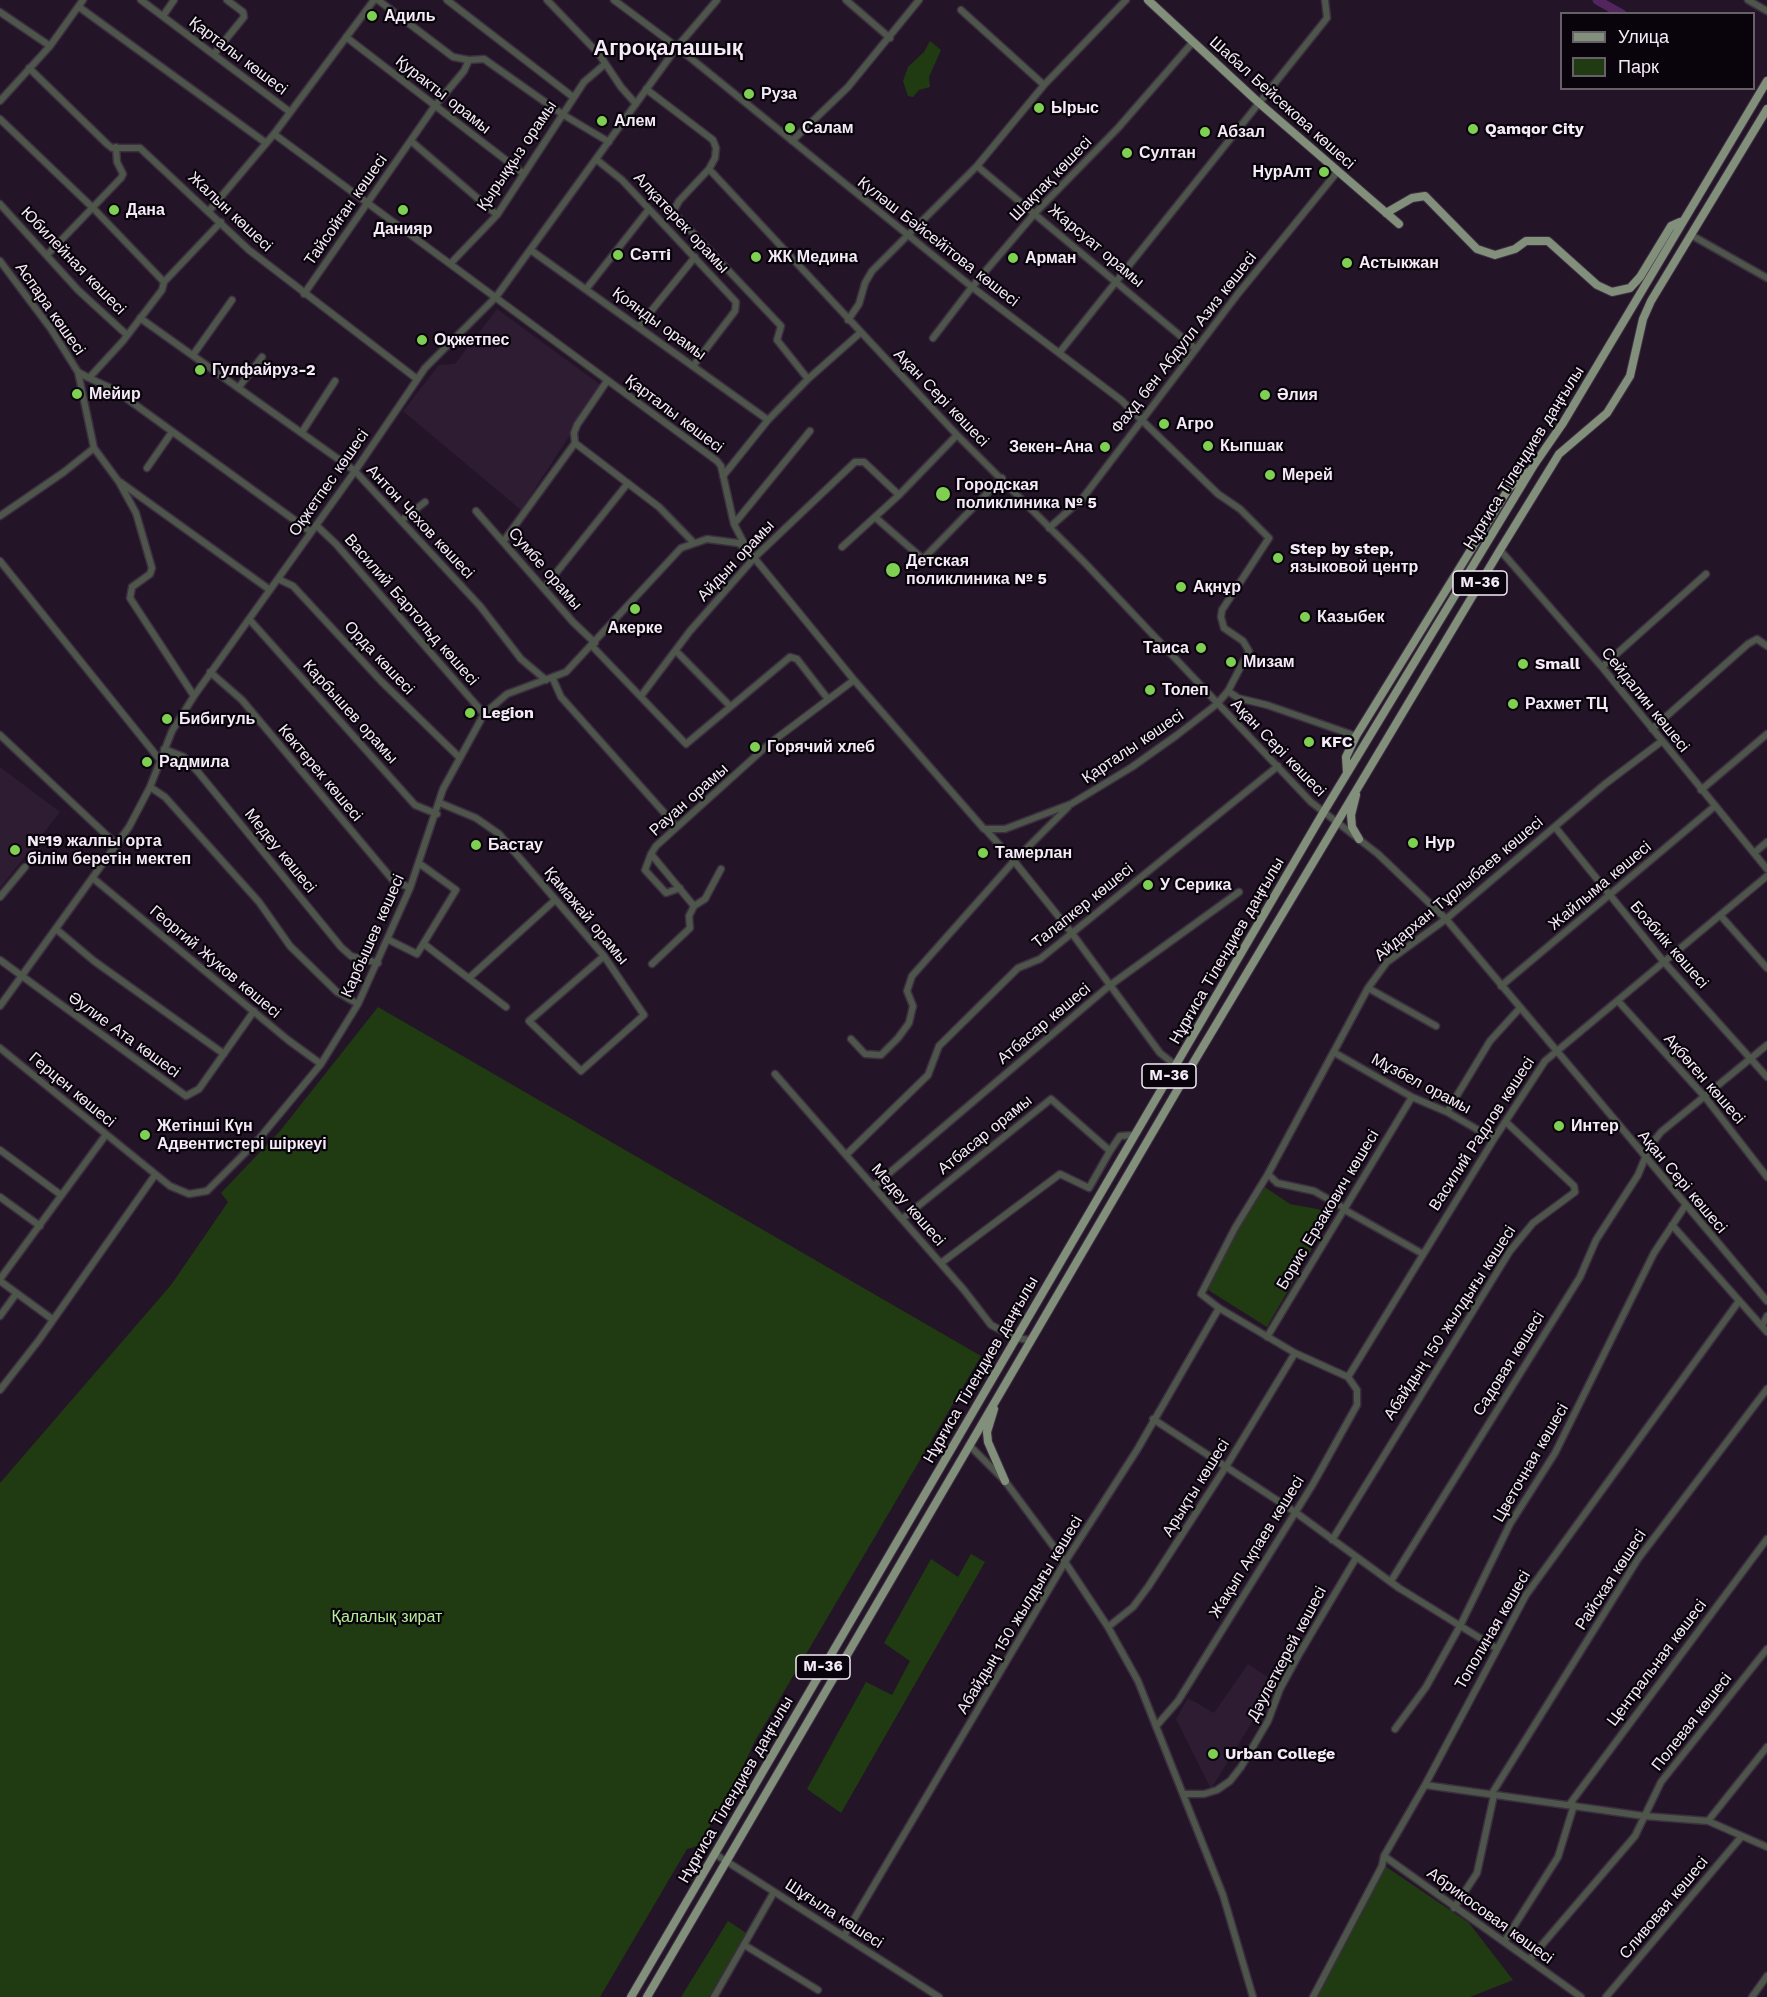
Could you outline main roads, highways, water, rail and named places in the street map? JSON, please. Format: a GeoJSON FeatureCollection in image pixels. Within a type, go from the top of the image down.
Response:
{"type":"FeatureCollection","features":[{"type":"Feature","properties":{"kind":"main road","name":"Шабал Бейсекова көшесі"},"geometry":{"type":"LineString","coordinates":[[1148,0],[1258,102],[1399,224]]}},
{"type":"Feature","properties":{"kind":"main road","name":"Нұрғиса Тілендиев даңғылы"},"geometry":{"type":"LineString","coordinates":[[631,1997],[1323,813],[1534,465],[1587,385],[1682,221],[1767,81]]}},
{"type":"Feature","properties":{"kind":"main road","name":"Нұрғиса Тілендиев даңғылы"},"geometry":{"type":"LineString","coordinates":[[646,1997],[1335,823],[1500,550],[1559,454],[1601,420],[1630,376],[1643,319],[1767,109]]}},
{"type":"Feature","properties":{"kind":"main road"},"geometry":{"type":"LineString","coordinates":[[1734,134],[1746,142]]}},
{"type":"Feature","properties":{"kind":"main road"},"geometry":{"type":"LineString","coordinates":[[1386,213],[1412,198],[1425,196],[1477,249],[1495,255],[1515,249],[1526,241],[1548,241],[1598,285],[1612,292],[1629,288],[1640,277],[1671,226],[1682,221]]}},
{"type":"Feature","properties":{"kind":"main road"},"geometry":{"type":"LineString","coordinates":[[1547,446],[1559,454]]}},
{"type":"Feature","properties":{"kind":"main road"},"geometry":{"type":"LineString","coordinates":[[1347,773],[1346,757],[1356,736],[1509,488],[1534,465]]}},
{"type":"Feature","properties":{"kind":"main road"},"geometry":{"type":"LineString","coordinates":[[1447,609],[1450,616],[1459,619]]}},
{"type":"Feature","properties":{"kind":"main road"},"geometry":{"type":"LineString","coordinates":[[1366,721],[1389,704]]}},
{"type":"Feature","properties":{"kind":"main road"},"geometry":{"type":"LineString","coordinates":[[1359,784],[1351,815],[1352,827],[1359,839]]}},
{"type":"Feature","properties":{"kind":"main road"},"geometry":{"type":"LineString","coordinates":[[997,1397],[987,1432],[992,1451],[1005,1481]]}},
{"type":"Feature","properties":{"kind":"waterway"},"geometry":{"type":"LineString","coordinates":[[1597,0],[1618,12]]}},
{"type":"Feature","properties":{"kind":"place","name":"Адиль"},"geometry":{"type":"Point","coordinates":[372,16]}},
{"type":"Feature","properties":{"kind":"place","name":"Руза"},"geometry":{"type":"Point","coordinates":[749,94]}},
{"type":"Feature","properties":{"kind":"place","name":"Ырыс"},"geometry":{"type":"Point","coordinates":[1039,108]}},
{"type":"Feature","properties":{"kind":"place","name":"Алем"},"geometry":{"type":"Point","coordinates":[602,121]}},
{"type":"Feature","properties":{"kind":"place","name":"Салам"},"geometry":{"type":"Point","coordinates":[790,128]}},
{"type":"Feature","properties":{"kind":"place","name":"Qamqor City"},"geometry":{"type":"Point","coordinates":[1473,129]}},
{"type":"Feature","properties":{"kind":"place","name":"Абзал"},"geometry":{"type":"Point","coordinates":[1205,132]}},
{"type":"Feature","properties":{"kind":"place","name":"Султан"},"geometry":{"type":"Point","coordinates":[1127,153]}},
{"type":"Feature","properties":{"kind":"place","name":"НурАлт"},"geometry":{"type":"Point","coordinates":[1324,172]}},
{"type":"Feature","properties":{"kind":"place","name":"Дана"},"geometry":{"type":"Point","coordinates":[114,210]}},
{"type":"Feature","properties":{"kind":"place","name":"Данияр"},"geometry":{"type":"Point","coordinates":[403,210]}},
{"type":"Feature","properties":{"kind":"place","name":"Сәттi"},"geometry":{"type":"Point","coordinates":[618,255]}},
{"type":"Feature","properties":{"kind":"place","name":"ЖК Медина"},"geometry":{"type":"Point","coordinates":[756,257]}},
{"type":"Feature","properties":{"kind":"place","name":"Арман"},"geometry":{"type":"Point","coordinates":[1013,258]}},
{"type":"Feature","properties":{"kind":"place","name":"Астыкжан"},"geometry":{"type":"Point","coordinates":[1347,263]}},
{"type":"Feature","properties":{"kind":"place","name":"Оқжетпес"},"geometry":{"type":"Point","coordinates":[422,340]}},
{"type":"Feature","properties":{"kind":"place","name":"Гулфайруз-2"},"geometry":{"type":"Point","coordinates":[200,370]}},
{"type":"Feature","properties":{"kind":"place","name":"Мейир"},"geometry":{"type":"Point","coordinates":[77,394]}},
{"type":"Feature","properties":{"kind":"place","name":"Әлия"},"geometry":{"type":"Point","coordinates":[1265,395]}},
{"type":"Feature","properties":{"kind":"place","name":"Агро"},"geometry":{"type":"Point","coordinates":[1164,424]}},
{"type":"Feature","properties":{"kind":"place","name":"Кыпшак"},"geometry":{"type":"Point","coordinates":[1208,446]}},
{"type":"Feature","properties":{"kind":"place","name":"Зекен-Ана"},"geometry":{"type":"Point","coordinates":[1105,447]}},
{"type":"Feature","properties":{"kind":"place","name":"Мерей"},"geometry":{"type":"Point","coordinates":[1270,475]}},
{"type":"Feature","properties":{"kind":"place","name":"Городская поликлиника № 5"},"geometry":{"type":"Point","coordinates":[943,494]}},
{"type":"Feature","properties":{"kind":"place","name":"Step by step, языковой центр"},"geometry":{"type":"Point","coordinates":[1278,558]}},
{"type":"Feature","properties":{"kind":"place","name":"Детская поликлиника № 5"},"geometry":{"type":"Point","coordinates":[893,570]}},
{"type":"Feature","properties":{"kind":"place","name":"Ақнұр"},"geometry":{"type":"Point","coordinates":[1181,587]}},
{"type":"Feature","properties":{"kind":"place","name":"Акерке"},"geometry":{"type":"Point","coordinates":[635,609]}},
{"type":"Feature","properties":{"kind":"place","name":"Казыбек"},"geometry":{"type":"Point","coordinates":[1305,617]}},
{"type":"Feature","properties":{"kind":"place","name":"Таиса"},"geometry":{"type":"Point","coordinates":[1201,648]}},
{"type":"Feature","properties":{"kind":"place","name":"Мизам"},"geometry":{"type":"Point","coordinates":[1231,662]}},
{"type":"Feature","properties":{"kind":"place","name":"Small"},"geometry":{"type":"Point","coordinates":[1523,664]}},
{"type":"Feature","properties":{"kind":"place","name":"Толеп"},"geometry":{"type":"Point","coordinates":[1150,690]}},
{"type":"Feature","properties":{"kind":"place","name":"Рахмет ТЦ"},"geometry":{"type":"Point","coordinates":[1513,704]}},
{"type":"Feature","properties":{"kind":"place","name":"Legion"},"geometry":{"type":"Point","coordinates":[470,713]}},
{"type":"Feature","properties":{"kind":"place","name":"Бибигуль"},"geometry":{"type":"Point","coordinates":[167,719]}},
{"type":"Feature","properties":{"kind":"place","name":"KFC"},"geometry":{"type":"Point","coordinates":[1309,742]}},
{"type":"Feature","properties":{"kind":"place","name":"Горячий хлеб"},"geometry":{"type":"Point","coordinates":[755,747]}},
{"type":"Feature","properties":{"kind":"place","name":"Радмила"},"geometry":{"type":"Point","coordinates":[147,762]}},
{"type":"Feature","properties":{"kind":"place","name":"Нур"},"geometry":{"type":"Point","coordinates":[1413,843]}},
{"type":"Feature","properties":{"kind":"place","name":"Бастау"},"geometry":{"type":"Point","coordinates":[476,845]}},
{"type":"Feature","properties":{"kind":"place","name":"№19 жалпы орта білім беретін мектеп"},"geometry":{"type":"Point","coordinates":[15,850]}},
{"type":"Feature","properties":{"kind":"place","name":"Тамерлан"},"geometry":{"type":"Point","coordinates":[983,853]}},
{"type":"Feature","properties":{"kind":"place","name":"У Серика"},"geometry":{"type":"Point","coordinates":[1148,885]}},
{"type":"Feature","properties":{"kind":"place","name":"Интер"},"geometry":{"type":"Point","coordinates":[1559,1126]}},
{"type":"Feature","properties":{"kind":"place","name":"Жетінші Күн Адвентистері шіркеуі"},"geometry":{"type":"Point","coordinates":[145,1135]}},
{"type":"Feature","properties":{"kind":"place","name":"Urban College"},"geometry":{"type":"Point","coordinates":[1213,1754]}},
{"type":"Feature","properties":{"kind":"district","name":"Агроқалашық"},"geometry":{"type":"Point","coordinates":[668,49]}},
{"type":"Feature","properties":{"kind":"park label","name":"Қалалық зират"},"geometry":{"type":"Point","coordinates":[387,1617]}}]}
